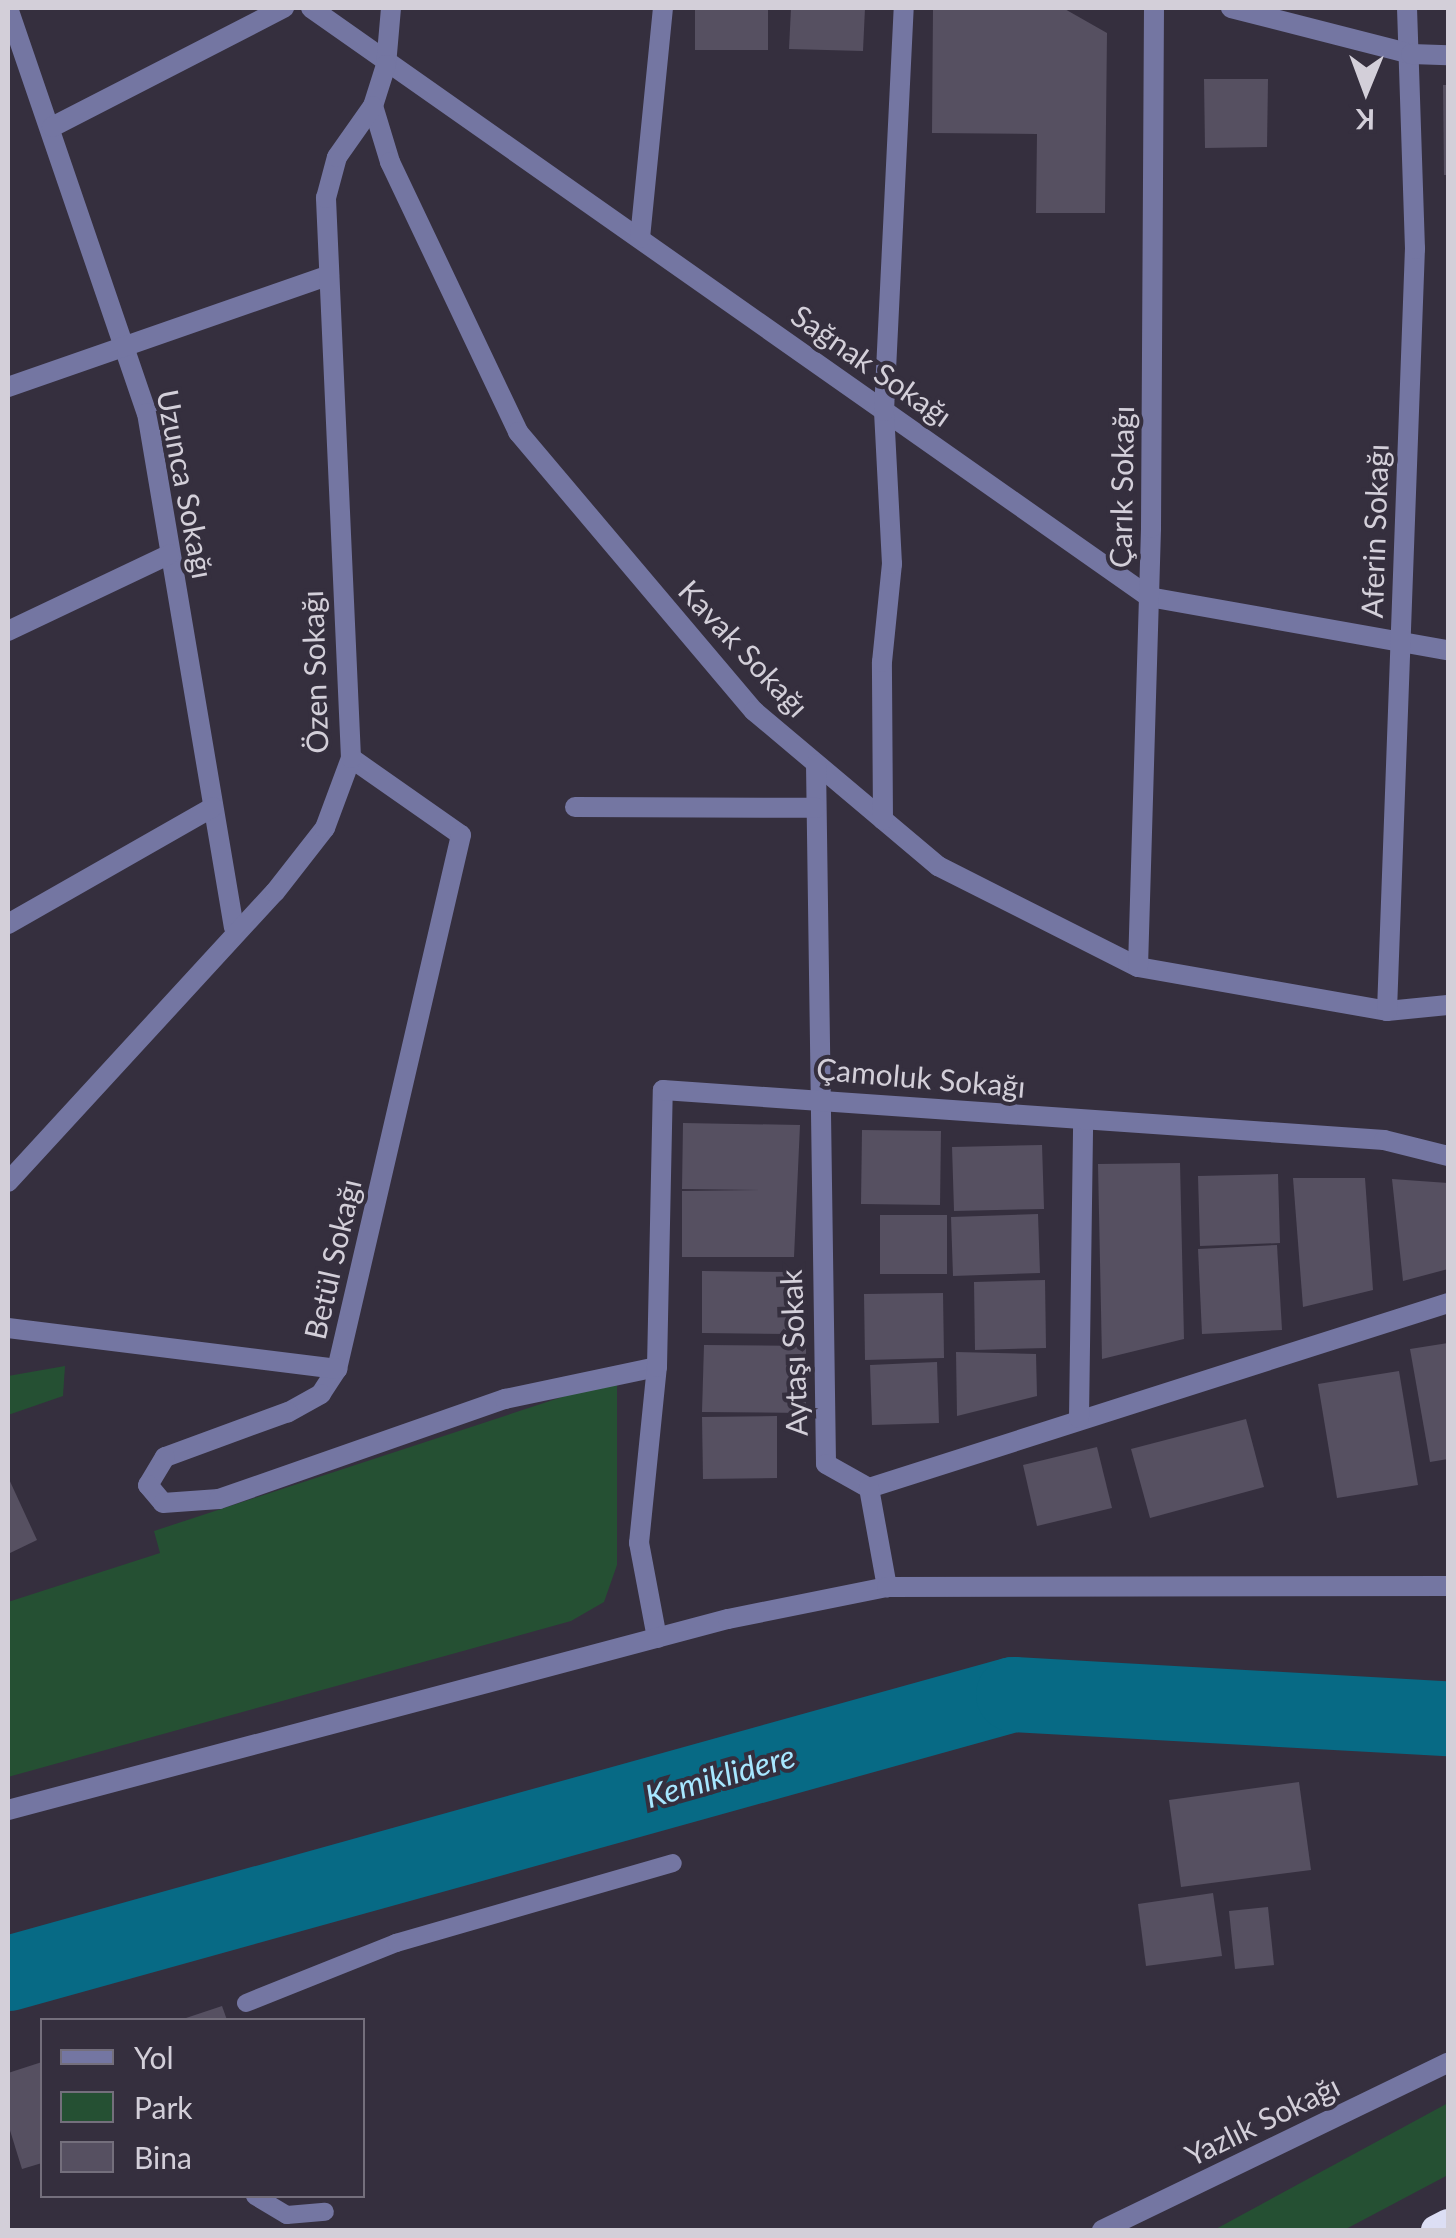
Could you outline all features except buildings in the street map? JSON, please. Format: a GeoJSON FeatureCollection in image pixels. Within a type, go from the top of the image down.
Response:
{"type":"FeatureCollection","features":[{"type":"Feature","properties":{"kind":"highway"},"geometry":{"type":"LineString","coordinates":[[1436,2230],[1448,2224]]}},
{"type":"Feature","properties":{"kind":"street","name":"Uzunca Sokağı"},"geometry":{"type":"LineString","coordinates":[[8,8],[147,412],[234,928]]}},
{"type":"Feature","properties":{"kind":"street"},"geometry":{"type":"LineString","coordinates":[[52,127],[284,8]]}},
{"type":"Feature","properties":{"kind":"street","name":"Sağnak Sokağı"},"geometry":{"type":"LineString","coordinates":[[311,8],[386,65],[640,238],[1149,598],[1399,648],[1448,650]]}},
{"type":"Feature","properties":{"kind":"street"},"geometry":{"type":"LineString","coordinates":[[372,106],[386,65],[391,8]]}},
{"type":"Feature","properties":{"kind":"street"},"geometry":{"type":"LineString","coordinates":[[640,238],[663,8]]}},
{"type":"Feature","properties":{"kind":"street"},"geometry":{"type":"LineString","coordinates":[[883,820],[882,662],[892,564],[884,411],[904,8]]}},
{"type":"Feature","properties":{"kind":"street","name":"Çarık Sokağı"},"geometry":{"type":"LineString","coordinates":[[1138,968],[1149,598],[1154,8]]}},
{"type":"Feature","properties":{"kind":"street"},"geometry":{"type":"LineString","coordinates":[[1231,8],[1412,54],[1448,55]]}},
{"type":"Feature","properties":{"kind":"street","name":"Aferin Sokağı"},"geometry":{"type":"LineString","coordinates":[[1387,1011],[1416,248],[1412,54],[1407,8]]}},
{"type":"Feature","properties":{"kind":"street","name":"Özen Sokağı"},"geometry":{"type":"LineString","coordinates":[[8,1182],[234,928],[275,892],[324,828],[350,758],[326,198],[337,157],[372,106]]}},
{"type":"Feature","properties":{"kind":"street","name":"Kavak Sokağı"},"geometry":{"type":"LineString","coordinates":[[372,106],[390,162],[518,432],[754,711],[816,764],[938,866],[1138,968],[1387,1011],[1448,1006]]}},
{"type":"Feature","properties":{"kind":"street"},"geometry":{"type":"LineString","coordinates":[[8,387],[329,275]]}},
{"type":"Feature","properties":{"kind":"street"},"geometry":{"type":"LineString","coordinates":[[8,631],[170,554]]}},
{"type":"Feature","properties":{"kind":"street","name":"Betül Sokağı"},"geometry":{"type":"LineString","coordinates":[[350,758],[461,835],[337,1370],[320,1394],[288,1412],[165,1458],[148,1485],[163,1503],[219,1498],[505,1399],[657,1367]]}},
{"type":"Feature","properties":{"kind":"street","name":"Aytaşı Sokak"},"geometry":{"type":"LineString","coordinates":[[816,764],[816,1097],[826,1464],[869,1488]]}},
{"type":"Feature","properties":{"kind":"street"},"geometry":{"type":"LineString","coordinates":[[8,924],[213,807]]}},
{"type":"Feature","properties":{"kind":"street"},"geometry":{"type":"LineString","coordinates":[[576,807],[816,808]]}},
{"type":"Feature","properties":{"kind":"street","name":"Çamoluk Sokağı"},"geometry":{"type":"LineString","coordinates":[[657,1367],[663,1090],[816,1097],[1083,1123],[1384,1140],[1448,1156]]}},
{"type":"Feature","properties":{"kind":"street"},"geometry":{"type":"LineString","coordinates":[[1079,1418],[1083,1123]]}},
{"type":"Feature","properties":{"kind":"street"},"geometry":{"type":"LineString","coordinates":[[886,1587],[869,1488],[1448,1303]]}},
{"type":"Feature","properties":{"kind":"street"},"geometry":{"type":"LineString","coordinates":[[8,1328],[337,1370]]}},
{"type":"Feature","properties":{"kind":"street"},"geometry":{"type":"LineString","coordinates":[[657,1367],[639,1544],[657,1638]]}},
{"type":"Feature","properties":{"kind":"street"},"geometry":{"type":"LineString","coordinates":[[8,1810],[657,1638],[886,1587],[1448,1586]]}},
{"type":"Feature","properties":{"kind":"street","name":"Yazlık Sokağı"},"geometry":{"type":"LineString","coordinates":[[1102,2230],[1448,2063]]}},
{"type":"Feature","properties":{"kind":"lane"},"geometry":{"type":"LineString","coordinates":[[246,2002],[396,1944],[673,1864]]}},
{"type":"Feature","properties":{"kind":"lane"},"geometry":{"type":"LineString","coordinates":[[258,2198],[287,2215],[325,2212]]}},
{"type":"Feature","properties":{"kind":"green space"},"geometry":{"type":"Polygon","coordinates":[[[65,1366],[63,1396],[8,1415],[8,1376],[65,1366]]]}},
{"type":"Feature","properties":{"kind":"green space"},"geometry":{"type":"Polygon","coordinates":[[[617,1379],[617,1565],[604,1602],[571,1621],[8,1777],[8,1602],[160,1553],[154,1531],[617,1379]]]}},
{"type":"Feature","properties":{"kind":"green space"},"geometry":{"type":"Polygon","coordinates":[[[1448,2103],[1448,2175],[1344,2230],[1214,2230],[1448,2103]]]}},
{"type":"Feature","properties":{"kind":"waterway","name":"Kemiklidere"},"geometry":{"type":"LineString","coordinates":[[8,1973],[1013,1694],[1448,1718]]}}]}
